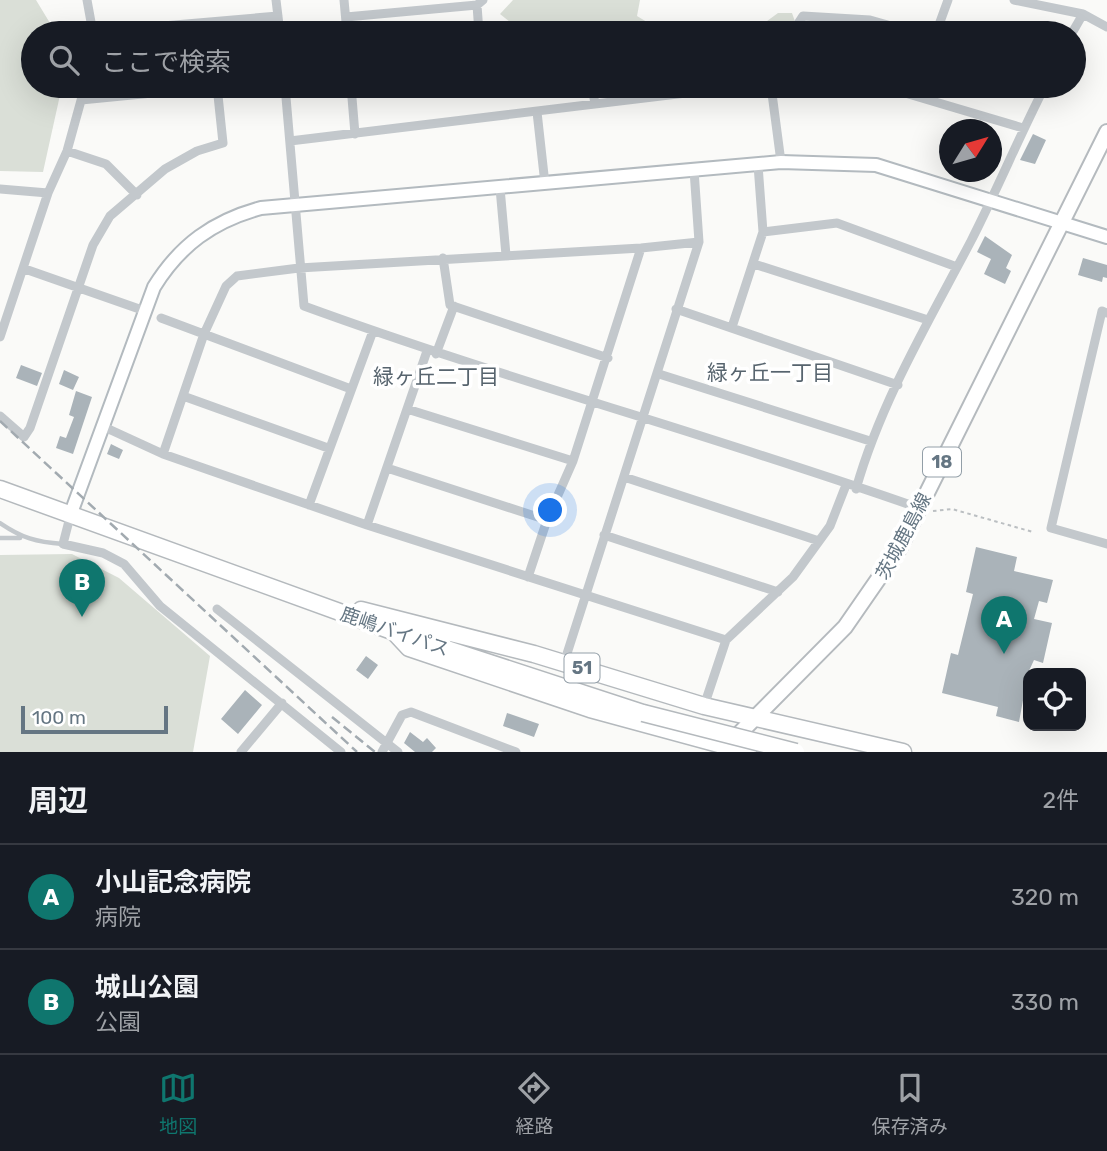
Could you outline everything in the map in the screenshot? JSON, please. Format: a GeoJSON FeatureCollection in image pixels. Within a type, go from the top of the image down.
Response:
{"type":"FeatureCollection","features":[{"type":"Feature","properties":{"kind":"highway","name":"鹿嶋バイパス"},"geometry":{"type":"LineString","coordinates":[[0,489],[392,631],[643,713],[796,752]]}},
{"type":"Feature","properties":{"kind":"highway","name":"51"},"geometry":{"type":"LineString","coordinates":[[260,584],[564,663],[704,706],[903,752]]}},
{"type":"Feature","properties":{"kind":"highway","name":"51"},"geometry":{"type":"LineString","coordinates":[[392,631],[409,648],[590,709],[723,749],[748,752]]}},
{"type":"Feature","properties":{"kind":"main road","name":"茨城鹿島線"},"geometry":{"type":"LineString","coordinates":[[723,749],[845,627],[926,510],[1061,222],[1107,132]]}},
{"type":"Feature","properties":{"kind":"street"},"geometry":{"type":"LineString","coordinates":[[87,0],[91,21]]}},
{"type":"Feature","properties":{"kind":"street"},"geometry":{"type":"LineString","coordinates":[[276,0],[279,21]]}},
{"type":"Feature","properties":{"kind":"street"},"geometry":{"type":"LineString","coordinates":[[344,0],[346,21]]}},
{"type":"Feature","properties":{"kind":"street"},"geometry":{"type":"LineString","coordinates":[[940,21],[948,0]]}},
{"type":"Feature","properties":{"kind":"street"},"geometry":{"type":"LineString","coordinates":[[1014,0],[1083,14],[1107,27]]}},
{"type":"Feature","properties":{"kind":"street"},"geometry":{"type":"LineString","coordinates":[[346,17],[480,3],[480,21]]}},
{"type":"Feature","properties":{"kind":"street"},"geometry":{"type":"LineString","coordinates":[[1079,21],[1083,14]]}},
{"type":"Feature","properties":{"kind":"street"},"geometry":{"type":"LineString","coordinates":[[220,21],[278,16]]}},
{"type":"Feature","properties":{"kind":"street"},"geometry":{"type":"LineString","coordinates":[[800,21],[803,16],[874,21]]}},
{"type":"Feature","properties":{"kind":"street"},"geometry":{"type":"LineString","coordinates":[[1,331],[25,269],[48,194],[67,151],[80,100],[100,98]]}},
{"type":"Feature","properties":{"kind":"street"},"geometry":{"type":"LineString","coordinates":[[0,416],[24,437],[30,428],[93,244],[110,216],[165,169],[197,151],[223,143],[218,98]]}},
{"type":"Feature","properties":{"kind":"street"},"geometry":{"type":"LineString","coordinates":[[286,98],[304,306],[431,352],[643,417],[926,510]]}},
{"type":"Feature","properties":{"kind":"street"},"geometry":{"type":"LineString","coordinates":[[352,98],[355,134]]}},
{"type":"Feature","properties":{"kind":"street"},"geometry":{"type":"LineString","coordinates":[[594,98],[595,104]]}},
{"type":"Feature","properties":{"kind":"street"},"geometry":{"type":"LineString","coordinates":[[290,141],[645,98]]}},
{"type":"Feature","properties":{"kind":"street"},"geometry":{"type":"LineString","coordinates":[[773,98],[781,162]]}},
{"type":"Feature","properties":{"kind":"street"},"geometry":{"type":"LineString","coordinates":[[922,98],[1023,128]]}},
{"type":"Feature","properties":{"kind":"street"},"geometry":{"type":"LineString","coordinates":[[704,706],[726,640],[793,577],[831,526],[928,320],[991,201],[1039,98]]}},
{"type":"Feature","properties":{"kind":"street"},"geometry":{"type":"LineString","coordinates":[[537,111],[545,184]]}},
{"type":"Feature","properties":{"kind":"street"},"geometry":{"type":"LineString","coordinates":[[67,151],[106,164],[136,195]]}},
{"type":"Feature","properties":{"kind":"street"},"geometry":{"type":"LineString","coordinates":[[341,752],[160,606],[124,565],[103,553],[63,544],[71,513],[154,287],[167,265],[207,229],[233,215],[261,208],[781,162],[876,165],[1107,237]]}},
{"type":"Feature","properties":{"kind":"street"},"geometry":{"type":"LineString","coordinates":[[732,327],[763,232],[758,165]]}},
{"type":"Feature","properties":{"kind":"street"},"geometry":{"type":"LineString","coordinates":[[564,663],[584,594],[659,374],[676,309],[699,242],[694,170]]}},
{"type":"Feature","properties":{"kind":"street"},"geometry":{"type":"LineString","coordinates":[[499,188],[506,255]]}},
{"type":"Feature","properties":{"kind":"street"},"geometry":{"type":"LineString","coordinates":[[0,189],[48,194]]}},
{"type":"Feature","properties":{"kind":"street"},"geometry":{"type":"LineString","coordinates":[[763,232],[837,223],[957,267]]}},
{"type":"Feature","properties":{"kind":"street"},"geometry":{"type":"LineString","coordinates":[[163,454],[204,334],[226,286],[237,276],[299,268],[641,248],[699,242]]}},
{"type":"Feature","properties":{"kind":"street"},"geometry":{"type":"LineString","coordinates":[[528,578],[547,520],[573,461],[641,248]]}},
{"type":"Feature","properties":{"kind":"street"},"geometry":{"type":"LineString","coordinates":[[443,258],[450,305],[608,358]]}},
{"type":"Feature","properties":{"kind":"street"},"geometry":{"type":"LineString","coordinates":[[754,264],[928,320]]}},
{"type":"Feature","properties":{"kind":"street"},"geometry":{"type":"LineString","coordinates":[[25,269],[145,310]]}},
{"type":"Feature","properties":{"kind":"street"},"geometry":{"type":"LineString","coordinates":[[367,525],[407,409],[454,306]]}},
{"type":"Feature","properties":{"kind":"street"},"geometry":{"type":"LineString","coordinates":[[676,309],[898,384]]}},
{"type":"Feature","properties":{"kind":"street"},"geometry":{"type":"LineString","coordinates":[[1107,313],[1102,311],[1051,528],[1107,544]]}},
{"type":"Feature","properties":{"kind":"street"},"geometry":{"type":"LineString","coordinates":[[161,318],[351,389]]}},
{"type":"Feature","properties":{"kind":"street"},"geometry":{"type":"LineString","coordinates":[[309,505],[373,331]]}},
{"type":"Feature","properties":{"kind":"street"},"geometry":{"type":"LineString","coordinates":[[659,374],[870,441]]}},
{"type":"Feature","properties":{"kind":"street"},"geometry":{"type":"LineString","coordinates":[[183,396],[328,448]]}},
{"type":"Feature","properties":{"kind":"street"},"geometry":{"type":"LineString","coordinates":[[407,409],[573,461]]}},
{"type":"Feature","properties":{"kind":"street"},"geometry":{"type":"LineString","coordinates":[[102,426],[163,454],[367,525],[726,640]]}},
{"type":"Feature","properties":{"kind":"street"},"geometry":{"type":"LineString","coordinates":[[387,468],[547,520]]}},
{"type":"Feature","properties":{"kind":"street"},"geometry":{"type":"LineString","coordinates":[[624,477],[820,541]]}},
{"type":"Feature","properties":{"kind":"street"},"geometry":{"type":"LineString","coordinates":[[604,535],[778,592]]}},
{"type":"Feature","properties":{"kind":"street"},"geometry":{"type":"LineString","coordinates":[[217,608],[385,748],[398,752]]}},
{"type":"Feature","properties":{"kind":"street"},"geometry":{"type":"LineString","coordinates":[[241,752],[282,703]]}},
{"type":"Feature","properties":{"kind":"street"},"geometry":{"type":"LineString","coordinates":[[385,748],[402,715],[411,712],[516,752]]}},
{"type":"Feature","properties":{"kind":"lane"},"geometry":{"type":"LineString","coordinates":[[0,523],[21,538]]}},
{"type":"Feature","properties":{"kind":"lane"},"geometry":{"type":"LineString","coordinates":[[0,538],[63,544]]}},
{"type":"Feature","properties":{"kind":"path"},"geometry":{"type":"LineString","coordinates":[[926,510],[952,509],[1033,532]]}},
{"type":"Feature","properties":{"kind":"shaded area"},"geometry":{"type":"Polygon","coordinates":[[[0,0],[36,0],[49,21],[21,21],[21,98],[59,98],[43,172],[0,171],[0,0]]]}},
{"type":"Feature","properties":{"kind":"shaded area"},"geometry":{"type":"Polygon","coordinates":[[[513,0],[640,0],[637,16],[645,21],[509,21],[500,14],[513,0]]]}},
{"type":"Feature","properties":{"kind":"shaded area"},"geometry":{"type":"Polygon","coordinates":[[[778,13],[792,13],[795,21],[767,21],[778,13]]]}},
{"type":"Feature","properties":{"kind":"shaded area"},"geometry":{"type":"Polygon","coordinates":[[[72,554],[119,578],[210,656],[193,752],[0,752],[0,555],[72,554]]]}},
{"type":"Feature","properties":{"kind":"building"},"geometry":{"type":"Polygon","coordinates":[[[1033,134],[1046,140],[1035,164],[1020,160],[1033,134]]]}},
{"type":"Feature","properties":{"kind":"building"},"geometry":{"type":"Polygon","coordinates":[[[985,236],[1012,255],[1006,268],[1011,271],[1005,284],[984,274],[991,259],[977,252],[985,236]]]}},
{"type":"Feature","properties":{"kind":"building"},"geometry":{"type":"Polygon","coordinates":[[[1083,258],[1107,265],[1107,278],[1103,277],[1102,282],[1078,275],[1083,258]]]}},
{"type":"Feature","properties":{"kind":"building"},"geometry":{"type":"Polygon","coordinates":[[[21,365],[42,373],[37,386],[16,378],[21,365]]]}},
{"type":"Feature","properties":{"kind":"building"},"geometry":{"type":"Polygon","coordinates":[[[64,370],[79,377],[73,390],[59,384],[64,370]]]}},
{"type":"Feature","properties":{"kind":"building"},"geometry":{"type":"Polygon","coordinates":[[[76,391],[92,397],[73,454],[56,448],[60,436],[66,438],[74,417],[69,415],[76,391]]]}},
{"type":"Feature","properties":{"kind":"building"},"geometry":{"type":"Polygon","coordinates":[[[111,444],[123,450],[119,459],[107,454],[111,444]]]}},
{"type":"Feature","properties":{"kind":"building"},"geometry":{"type":"Polygon","coordinates":[[[976,547],[1017,557],[1014,571],[1053,580],[1047,603],[1039,601],[1034,619],[1052,623],[1043,663],[1034,660],[1030,668],[1023,668],[1023,700],[1019,722],[996,716],[998,707],[942,693],[951,653],[958,655],[973,594],[966,592],[976,547]]]}},
{"type":"Feature","properties":{"kind":"building"},"geometry":{"type":"Polygon","coordinates":[[[366,656],[378,665],[368,679],[356,670],[366,656]]]}},
{"type":"Feature","properties":{"kind":"building"},"geometry":{"type":"Polygon","coordinates":[[[245,690],[262,705],[238,734],[221,719],[245,690]]]}},
{"type":"Feature","properties":{"kind":"building"},"geometry":{"type":"Polygon","coordinates":[[[507,713],[539,724],[534,737],[503,726],[507,713]]]}},
{"type":"Feature","properties":{"kind":"building"},"geometry":{"type":"Polygon","coordinates":[[[410,732],[423,742],[427,738],[436,748],[432,752],[415,752],[404,743],[410,732]]]}},
{"type":"Feature","properties":{"kind":"railway"},"geometry":{"type":"LineString","coordinates":[[0,421],[357,752]]}},
{"type":"Feature","properties":{"kind":"railway"},"geometry":{"type":"LineString","coordinates":[[332,717],[375,752]]}},
{"type":"Feature","properties":{"kind":"place","name":"城山公園"},"geometry":{"type":"Point","coordinates":[82,617]}},
{"type":"Feature","properties":{"kind":"place","name":"小山記念病院"},"geometry":{"type":"Point","coordinates":[1004,654]}},
{"type":"Feature","properties":{"kind":"district","name":"緑ヶ丘一丁目"},"geometry":{"type":"Point","coordinates":[770,373]}},
{"type":"Feature","properties":{"kind":"district","name":"緑ヶ丘二丁目"},"geometry":{"type":"Point","coordinates":[436,377]}}]}
